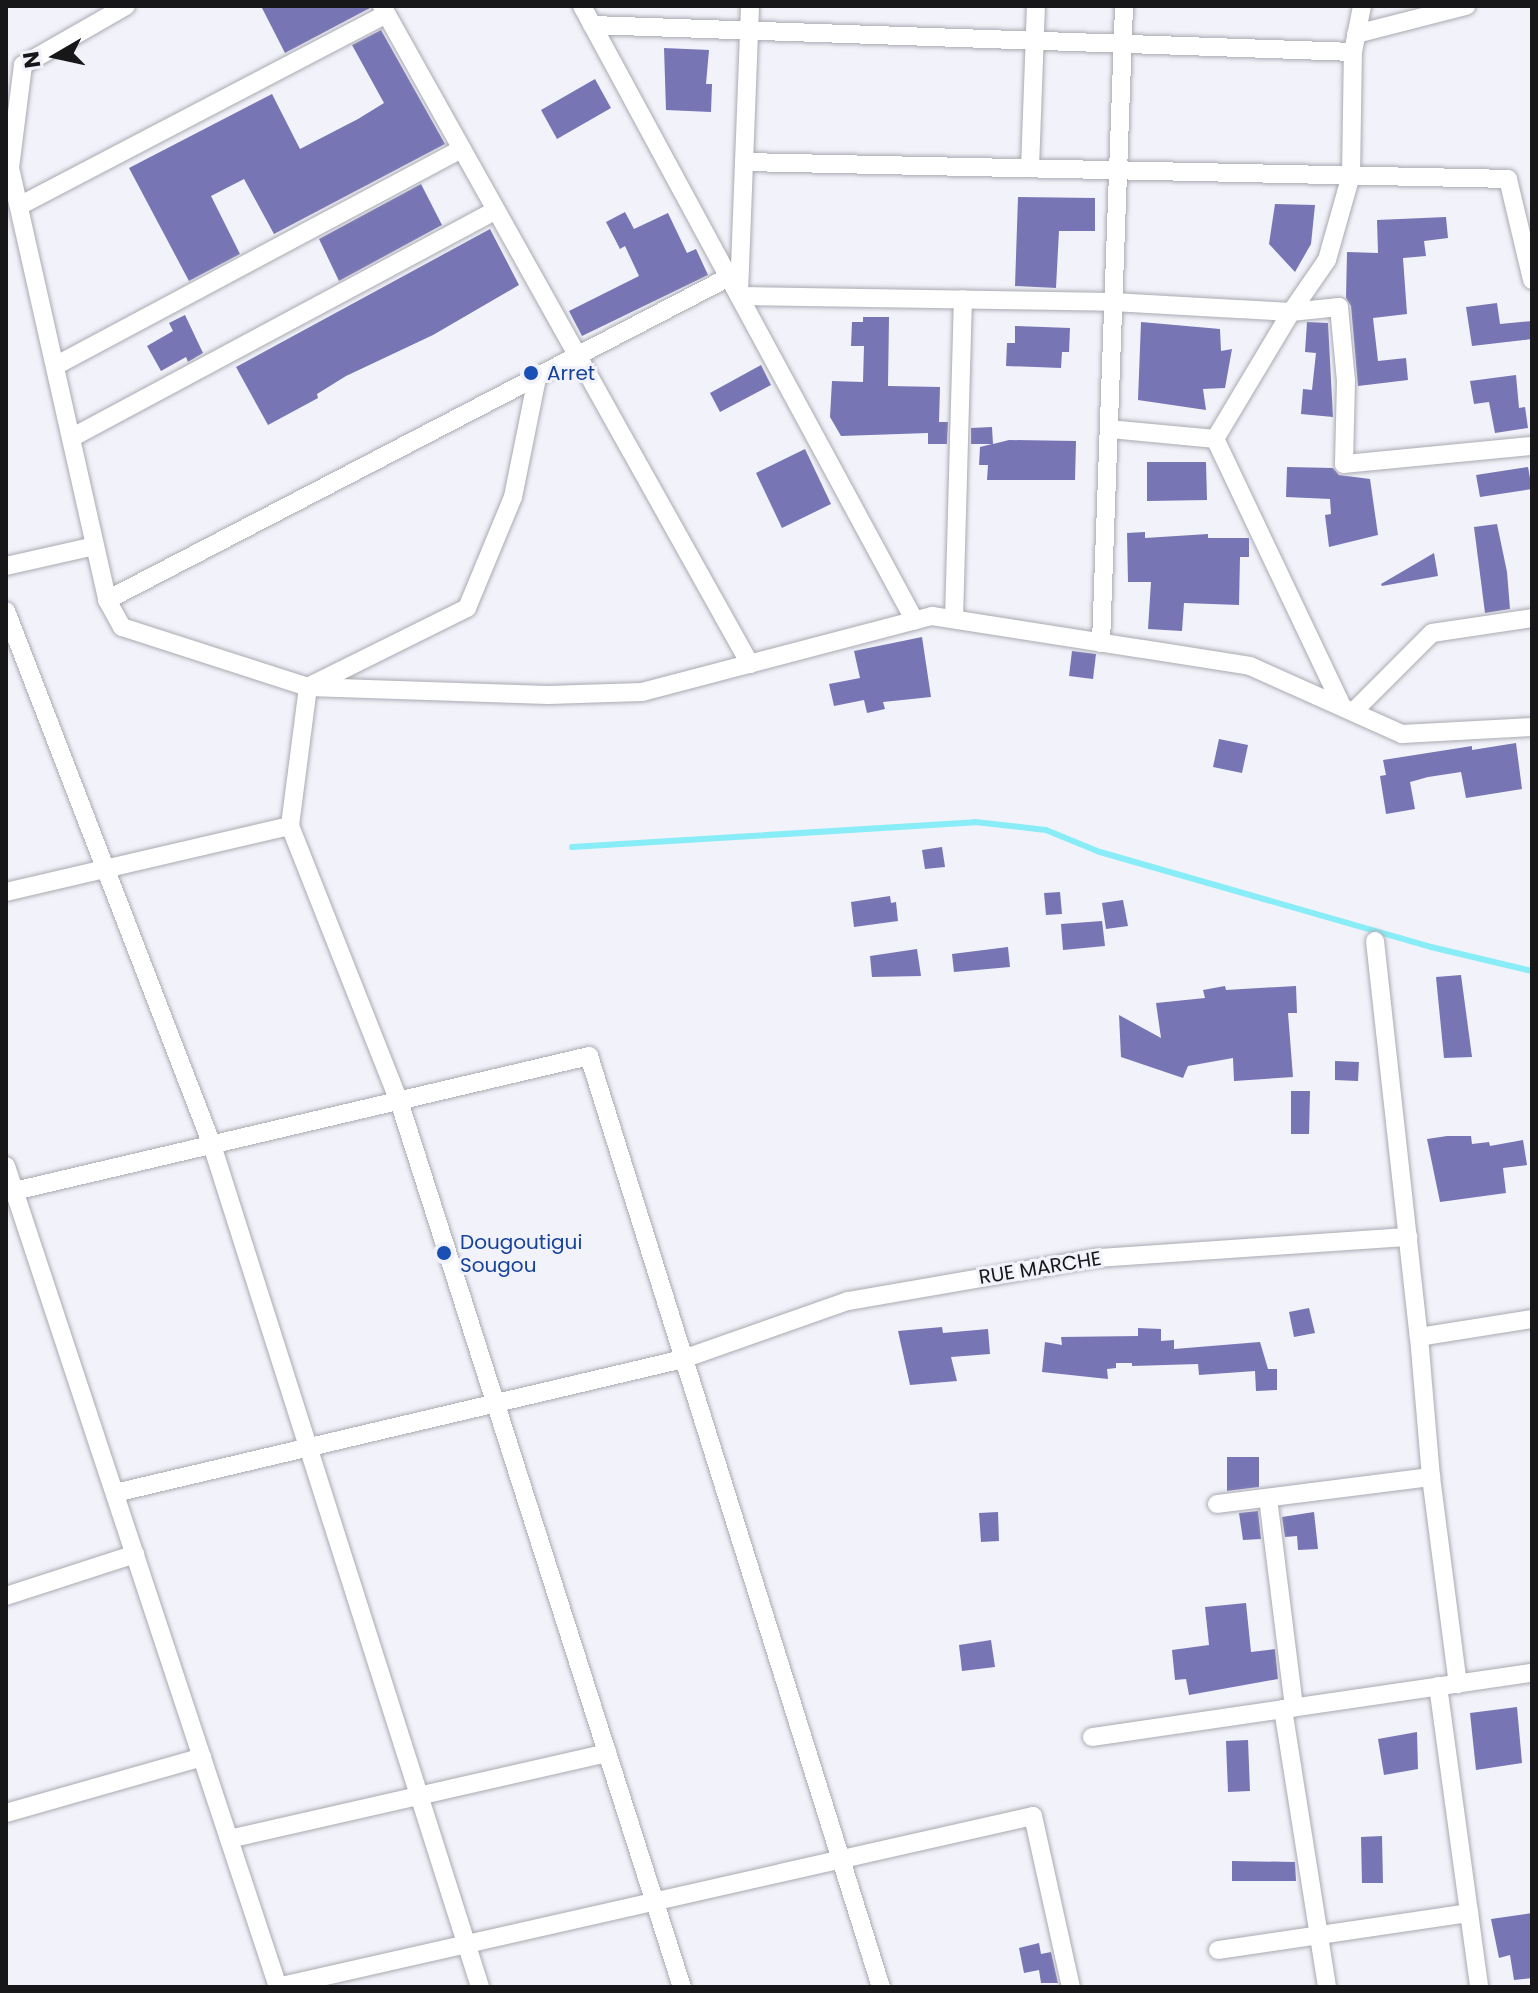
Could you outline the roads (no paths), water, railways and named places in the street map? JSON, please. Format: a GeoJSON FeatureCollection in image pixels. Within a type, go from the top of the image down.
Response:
{"type":"FeatureCollection","features":[{"type":"Feature","properties":{"kind":"street"},"geometry":{"type":"LineString","coordinates":[[126,6],[23,65],[8,168],[107,600],[122,627],[308,687],[548,695],[642,692],[932,616],[1250,666],[1402,734],[1532,727]]}},
{"type":"Feature","properties":{"kind":"street"},"geometry":{"type":"LineString","coordinates":[[582,6],[915,621]]}},
{"type":"Feature","properties":{"kind":"street"},"geometry":{"type":"LineString","coordinates":[[739,296],[750,6]]}},
{"type":"Feature","properties":{"kind":"street"},"geometry":{"type":"LineString","coordinates":[[1030,168],[1036,6]]}},
{"type":"Feature","properties":{"kind":"street"},"geometry":{"type":"LineString","coordinates":[[1101,643],[1124,6]]}},
{"type":"Feature","properties":{"kind":"street"},"geometry":{"type":"LineString","coordinates":[[1215,439],[1291,312],[1327,260],[1351,175],[1354,43],[1362,6]]}},
{"type":"Feature","properties":{"kind":"street"},"geometry":{"type":"LineString","coordinates":[[592,25],[1122,43],[1354,43],[1466,6]]}},
{"type":"Feature","properties":{"kind":"street"},"geometry":{"type":"LineString","coordinates":[[19,206],[384,10],[750,664]]}},
{"type":"Feature","properties":{"kind":"street"},"geometry":{"type":"LineString","coordinates":[[6,125],[13,143]]}},
{"type":"Feature","properties":{"kind":"street"},"geometry":{"type":"LineString","coordinates":[[55,366],[462,149]]}},
{"type":"Feature","properties":{"kind":"street"},"geometry":{"type":"LineString","coordinates":[[744,162],[1508,179],[1532,280]]}},
{"type":"Feature","properties":{"kind":"street"},"geometry":{"type":"LineString","coordinates":[[71,438],[496,210]]}},
{"type":"Feature","properties":{"kind":"street"},"geometry":{"type":"LineString","coordinates":[[107,600],[729,277]]}},
{"type":"Feature","properties":{"kind":"street"},"geometry":{"type":"LineString","coordinates":[[739,296],[1113,302],[1291,312],[1339,307],[1346,381],[1344,464],[1532,446]]}},
{"type":"Feature","properties":{"kind":"street"},"geometry":{"type":"LineString","coordinates":[[954,619],[963,299]]}},
{"type":"Feature","properties":{"kind":"street"},"geometry":{"type":"LineString","coordinates":[[308,687],[467,608],[513,497],[537,378]]}},
{"type":"Feature","properties":{"kind":"street"},"geometry":{"type":"LineString","coordinates":[[1109,429],[1215,439]]}},
{"type":"Feature","properties":{"kind":"street"},"geometry":{"type":"LineString","coordinates":[[1215,439],[1348,709]]}},
{"type":"Feature","properties":{"kind":"street"},"geometry":{"type":"LineString","coordinates":[[6,566],[95,546]]}},
{"type":"Feature","properties":{"kind":"street"},"geometry":{"type":"LineString","coordinates":[[6,611],[212,1145],[480,1987]]}},
{"type":"Feature","properties":{"kind":"street"},"geometry":{"type":"LineString","coordinates":[[1348,709],[1432,633],[1532,618]]}},
{"type":"Feature","properties":{"kind":"street"},"geometry":{"type":"LineString","coordinates":[[308,687],[290,826],[399,1101],[682,1987]]}},
{"type":"Feature","properties":{"kind":"street"},"geometry":{"type":"LineString","coordinates":[[6,892],[290,826]]}},
{"type":"Feature","properties":{"kind":"street"},"geometry":{"type":"LineString","coordinates":[[1375,941],[1419,1337],[1431,1477],[1458,1684]]}},
{"type":"Feature","properties":{"kind":"street"},"geometry":{"type":"LineString","coordinates":[[11,1192],[589,1056],[881,1987]]}},
{"type":"Feature","properties":{"kind":"street"},"geometry":{"type":"LineString","coordinates":[[6,1166],[11,1192],[115,1493],[278,1987],[1033,1816],[1071,1987]]}},
{"type":"Feature","properties":{"kind":"street","name":"RUE MARCHE"},"geometry":{"type":"LineString","coordinates":[[115,1493],[683,1359],[848,1301],[1098,1258],[1408,1237]]}},
{"type":"Feature","properties":{"kind":"street"},"geometry":{"type":"LineString","coordinates":[[1419,1337],[1532,1319]]}},
{"type":"Feature","properties":{"kind":"street"},"geometry":{"type":"LineString","coordinates":[[1217,1504],[1431,1477]]}},
{"type":"Feature","properties":{"kind":"street"},"geometry":{"type":"LineString","coordinates":[[1268,1498],[1289,1708],[1327,1987]]}},
{"type":"Feature","properties":{"kind":"street"},"geometry":{"type":"LineString","coordinates":[[6,1596],[135,1554]]}},
{"type":"Feature","properties":{"kind":"street"},"geometry":{"type":"LineString","coordinates":[[1092,1737],[1532,1673]]}},
{"type":"Feature","properties":{"kind":"street"},"geometry":{"type":"LineString","coordinates":[[1438,1686],[1479,1987]]}},
{"type":"Feature","properties":{"kind":"street"},"geometry":{"type":"LineString","coordinates":[[229,1839],[607,1753]]}},
{"type":"Feature","properties":{"kind":"street"},"geometry":{"type":"LineString","coordinates":[[6,1813],[202,1757]]}},
{"type":"Feature","properties":{"kind":"street"},"geometry":{"type":"LineString","coordinates":[[1218,1950],[1469,1913]]}},
{"type":"Feature","properties":{"kind":"waterway"},"geometry":{"type":"LineString","coordinates":[[572,847],[975,822],[1046,830],[1100,852],[1431,947],[1532,971]]}},
{"type":"Feature","properties":{"kind":"place","name":"Arret"},"geometry":{"type":"Point","coordinates":[531,373]}},
{"type":"Feature","properties":{"kind":"place","name":"Dougoutigui Sougou"},"geometry":{"type":"Point","coordinates":[444,1253]}}]}
